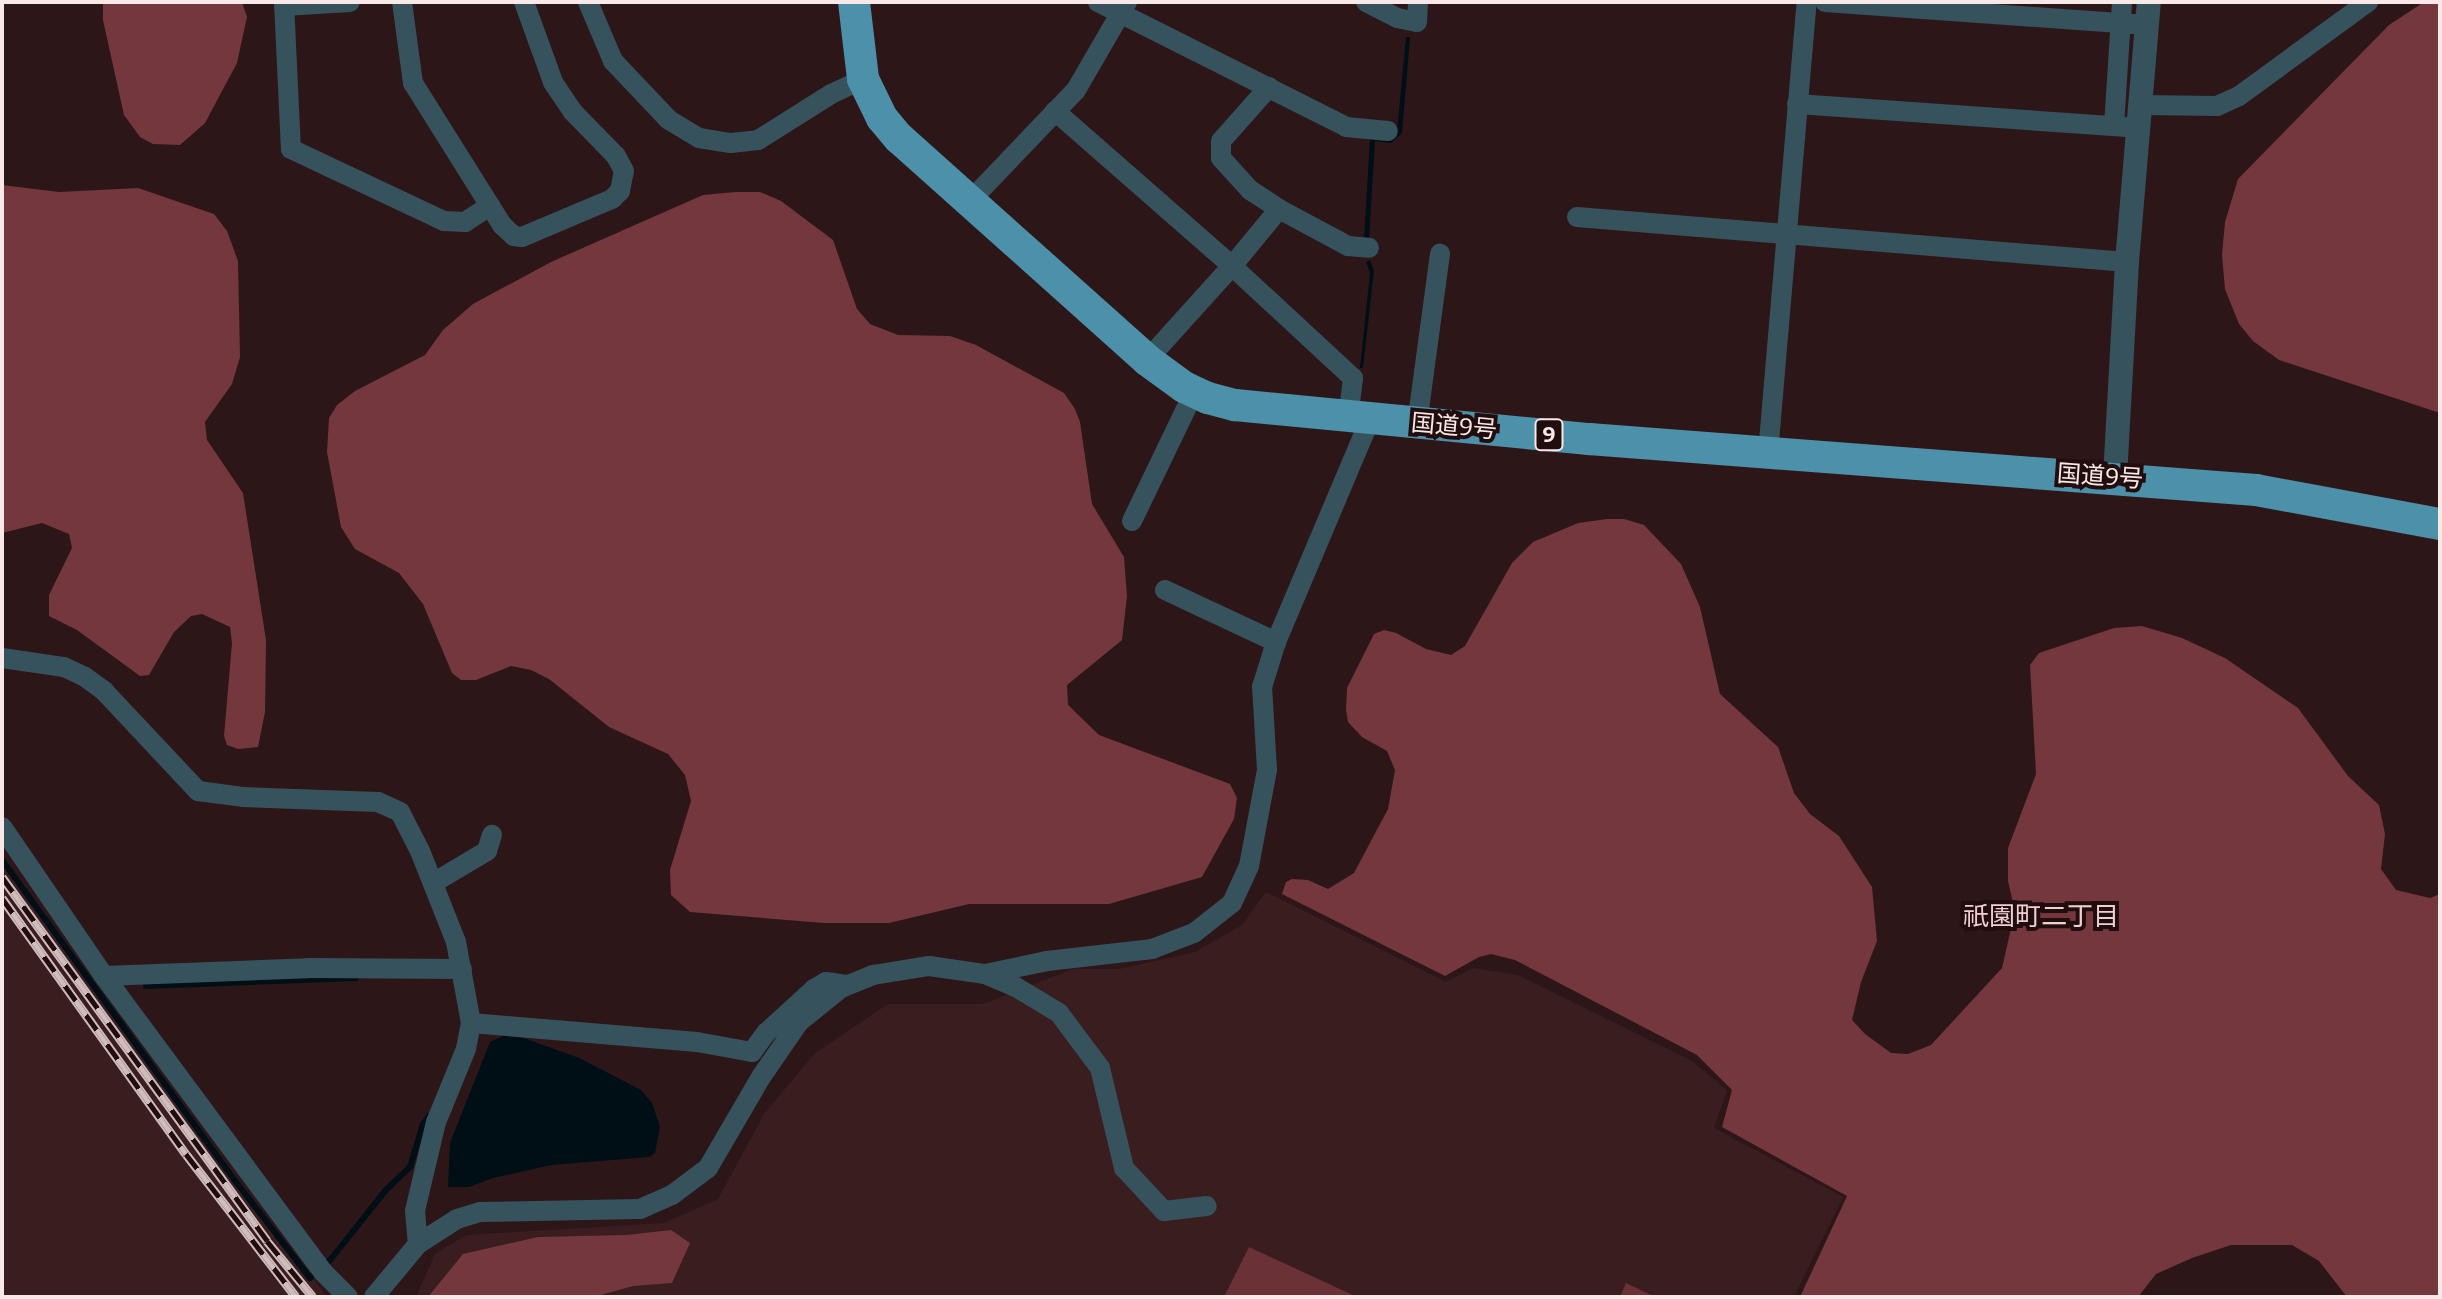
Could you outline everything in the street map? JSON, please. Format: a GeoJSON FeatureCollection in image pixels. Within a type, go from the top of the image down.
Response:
{"type":"FeatureCollection","features":[{"type":"Feature","properties":{"kind":"highway","name":"国道9号"},"geometry":{"type":"LineString","coordinates":[[854,2],[863,79],[882,118],[899,138],[968,203],[1147,360],[1194,392],[1235,405],[1417,424],[2256,490],[2440,524]]}},
{"type":"Feature","properties":{"kind":"street"},"geometry":{"type":"LineString","coordinates":[[350,2],[284,4],[291,149],[444,221],[465,222],[490,206]]}},
{"type":"Feature","properties":{"kind":"street"},"geometry":{"type":"LineString","coordinates":[[402,2],[413,83],[509,232],[531,236],[612,199],[623,182],[624,171],[616,156],[573,112],[553,82],[524,2]]}},
{"type":"Feature","properties":{"kind":"street"},"geometry":{"type":"LineString","coordinates":[[588,2],[613,61],[669,120],[699,138],[731,143],[758,140],[831,94],[863,79]]}},
{"type":"Feature","properties":{"kind":"street"},"geometry":{"type":"LineString","coordinates":[[1098,2],[1124,8],[1346,127],[1388,131]]}},
{"type":"Feature","properties":{"kind":"street"},"geometry":{"type":"LineString","coordinates":[[1366,2],[1397,18],[1417,22],[1418,2]]}},
{"type":"Feature","properties":{"kind":"street"},"geometry":{"type":"LineString","coordinates":[[1768,453],[1807,2]]}},
{"type":"Feature","properties":{"kind":"street"},"geometry":{"type":"LineString","coordinates":[[1825,2],[2121,23],[2148,14],[2131,120],[2115,477]]}},
{"type":"Feature","properties":{"kind":"street"},"geometry":{"type":"LineString","coordinates":[[2122,2],[2121,23],[2131,120]]}},
{"type":"Feature","properties":{"kind":"street"},"geometry":{"type":"LineString","coordinates":[[1797,104],[2131,120],[2217,106],[2239,96],[2368,2]]}},
{"type":"Feature","properties":{"kind":"street"},"geometry":{"type":"LineString","coordinates":[[968,203],[1076,90],[1124,8]]}},
{"type":"Feature","properties":{"kind":"street"},"geometry":{"type":"LineString","coordinates":[[1269,87],[1221,141],[1218,148],[1224,163],[1250,190],[1279,209],[1348,246],[1369,248]]}},
{"type":"Feature","properties":{"kind":"street"},"geometry":{"type":"LineString","coordinates":[[985,974],[1047,961],[1152,949],[1194,933],[1232,903],[1249,866],[1267,770],[1262,687],[1359,418],[1353,378],[1232,266],[1055,111]]}},
{"type":"Feature","properties":{"kind":"street"},"geometry":{"type":"LineString","coordinates":[[1147,360],[1279,209]]}},
{"type":"Feature","properties":{"kind":"street"},"geometry":{"type":"LineString","coordinates":[[1577,217],[2127,262]]}},
{"type":"Feature","properties":{"kind":"street"},"geometry":{"type":"LineString","coordinates":[[1417,424],[1440,254]]}},
{"type":"Feature","properties":{"kind":"street"},"geometry":{"type":"LineString","coordinates":[[1132,521],[1194,392]]}},
{"type":"Feature","properties":{"kind":"street"},"geometry":{"type":"LineString","coordinates":[[1165,590],[1276,642]]}},
{"type":"Feature","properties":{"kind":"street"},"geometry":{"type":"LineString","coordinates":[[2,658],[64,667],[85,677],[104,691],[198,791],[243,797],[378,802],[400,812],[433,883],[462,969],[471,1023],[466,1049],[436,1122],[415,1211],[418,1244]]}},
{"type":"Feature","properties":{"kind":"street"},"geometry":{"type":"LineString","coordinates":[[2,827],[104,976],[323,1272],[348,1297]]}},
{"type":"Feature","properties":{"kind":"street"},"geometry":{"type":"LineString","coordinates":[[433,883],[487,851],[492,835]]}},
{"type":"Feature","properties":{"kind":"street"},"geometry":{"type":"LineString","coordinates":[[374,1297],[418,1244],[439,1228],[480,1212],[640,1209],[672,1195],[708,1168],[761,1077],[799,1022],[847,985],[873,975],[929,966],[985,974],[1016,987],[1059,1013],[1100,1068],[1124,1168],[1141,1191],[1164,1211],[1207,1206]]}},
{"type":"Feature","properties":{"kind":"street"},"geometry":{"type":"LineString","coordinates":[[104,976],[308,968],[462,969]]}},
{"type":"Feature","properties":{"kind":"street"},"geometry":{"type":"LineString","coordinates":[[471,1023],[697,1042],[752,1052],[766,1033],[814,989],[826,982],[847,985]]}},
{"type":"Feature","properties":{"kind":"shaded area"},"geometry":{"type":"Polygon","coordinates":[[[103,2],[242,2],[247,17],[237,63],[205,123],[180,145],[153,144],[140,137],[124,115],[103,20],[103,2]]]}},
{"type":"Feature","properties":{"kind":"shaded area"},"geometry":{"type":"Polygon","coordinates":[[[2424,2],[2440,2],[2440,413],[2279,360],[2253,341],[2239,324],[2225,289],[2222,255],[2225,222],[2238,179],[2389,25],[2424,2]]]}},
{"type":"Feature","properties":{"kind":"shaded area"},"geometry":{"type":"Polygon","coordinates":[[[1406,37],[1410,37],[1402,133],[1391,143],[1375,141],[1369,240],[1364,239],[1370,139],[1336,127],[1397,131],[1406,37]]]}},
{"type":"Feature","properties":{"kind":"shaded area"},"geometry":{"type":"Polygon","coordinates":[[[2,185],[59,192],[138,188],[214,214],[227,231],[238,261],[240,357],[232,384],[205,422],[207,440],[243,493],[266,640],[265,712],[258,747],[238,749],[227,745],[224,736],[232,643],[230,627],[202,614],[191,616],[174,632],[149,675],[140,676],[77,630],[49,616],[49,595],[72,548],[69,534],[42,523],[2,533],[2,185]]]}},
{"type":"Feature","properties":{"kind":"shaded area"},"geometry":{"type":"Polygon","coordinates":[[[760,192],[781,201],[833,240],[857,309],[870,324],[898,335],[950,336],[976,345],[1064,393],[1075,409],[1080,422],[1092,504],[1124,557],[1127,596],[1122,640],[1067,685],[1068,705],[1099,735],[1230,784],[1237,798],[1234,819],[1202,877],[1109,904],[969,904],[889,923],[824,923],[690,912],[671,895],[670,870],[691,801],[685,775],[668,754],[609,727],[549,679],[531,670],[511,666],[476,680],[461,680],[452,673],[423,604],[399,573],[355,549],[341,527],[327,452],[329,418],[337,405],[355,391],[425,355],[443,330],[473,304],[551,262],[703,195],[760,192]]]}},
{"type":"Feature","properties":{"kind":"shaded area"},"geometry":{"type":"Polygon","coordinates":[[[1370,260],[1374,271],[1363,368],[1360,368],[1370,273],[1366,262],[1370,260]]]}},
{"type":"Feature","properties":{"kind":"shaded area"},"geometry":{"type":"Polygon","coordinates":[[[1624,519],[1644,525],[1681,564],[1700,607],[1720,694],[1778,747],[1794,793],[1810,814],[1839,836],[1872,887],[1877,941],[1861,982],[1852,1020],[1891,1053],[1908,1054],[1931,1045],[2002,968],[2015,911],[2008,881],[2008,848],[2036,774],[2030,665],[2039,653],[2114,628],[2142,626],[2182,638],[2225,658],[2298,708],[2348,776],[2379,805],[2385,834],[2381,869],[2396,890],[2430,898],[2440,894],[2440,1297],[2347,1297],[2319,1261],[2292,1245],[2231,1245],[2156,1274],[2138,1297],[1800,1297],[1847,1196],[1722,1127],[1732,1090],[1697,1055],[1515,960],[1491,954],[1479,957],[1445,976],[1282,894],[1286,882],[1292,879],[1308,880],[1328,889],[1354,873],[1388,809],[1395,770],[1387,751],[1362,737],[1348,722],[1346,710],[1347,688],[1374,634],[1384,630],[1396,633],[1426,649],[1451,655],[1465,646],[1512,563],[1533,542],[1578,523],[1624,519]]]}},
{"type":"Feature","properties":{"kind":"shaded area"},"geometry":{"type":"Polygon","coordinates":[[[2,854],[101,997],[327,1297],[2,1297],[2,854]]]}},
{"type":"Feature","properties":{"kind":"shaded area"},"geometry":{"type":"Polygon","coordinates":[[[1266,892],[1446,982],[1473,968],[1518,975],[1692,1061],[1727,1090],[1714,1128],[1843,1197],[1794,1297],[416,1297],[435,1254],[466,1235],[664,1223],[718,1199],[764,1114],[814,1054],[888,1004],[983,1004],[1073,969],[1119,969],[1195,952],[1242,925],[1266,892]]]}},
{"type":"Feature","properties":{"kind":"shaded area"},"geometry":{"type":"Polygon","coordinates":[[[510,1033],[579,1058],[641,1090],[652,1103],[660,1127],[655,1153],[649,1157],[551,1165],[493,1178],[469,1187],[448,1187],[450,1143],[490,1042],[510,1033]]]}},
{"type":"Feature","properties":{"kind":"shaded area"},"geometry":{"type":"Polygon","coordinates":[[[671,1230],[690,1243],[672,1283],[633,1286],[594,1297],[428,1297],[463,1254],[538,1237],[626,1235],[671,1230]]]}},
{"type":"Feature","properties":{"kind":"shaded area"},"geometry":{"type":"Polygon","coordinates":[[[1249,1247],[1357,1297],[1224,1297],[1249,1247]]]}},
{"type":"Feature","properties":{"kind":"shaded area"},"geometry":{"type":"Polygon","coordinates":[[[1626,1283],[1655,1297],[1620,1297],[1626,1283]]]}},
{"type":"Feature","properties":{"kind":"waterway"},"geometry":{"type":"LineString","coordinates":[[2,860],[236,1182],[310,1278],[331,1259],[385,1191],[410,1167],[423,1124],[429,1116]]}},
{"type":"Feature","properties":{"kind":"waterway"},"geometry":{"type":"LineString","coordinates":[[146,986],[356,978]]}},
{"type":"Feature","properties":{"kind":"railway"},"geometry":{"type":"LineString","coordinates":[[2,877],[267,1241],[313,1297]]}},
{"type":"Feature","properties":{"kind":"railway"},"geometry":{"type":"LineString","coordinates":[[2,898],[186,1154],[296,1297]]}},
{"type":"Feature","properties":{"kind":"district","name":"祇園町二丁目"},"geometry":{"type":"Point","coordinates":[2041,917]}}]}
